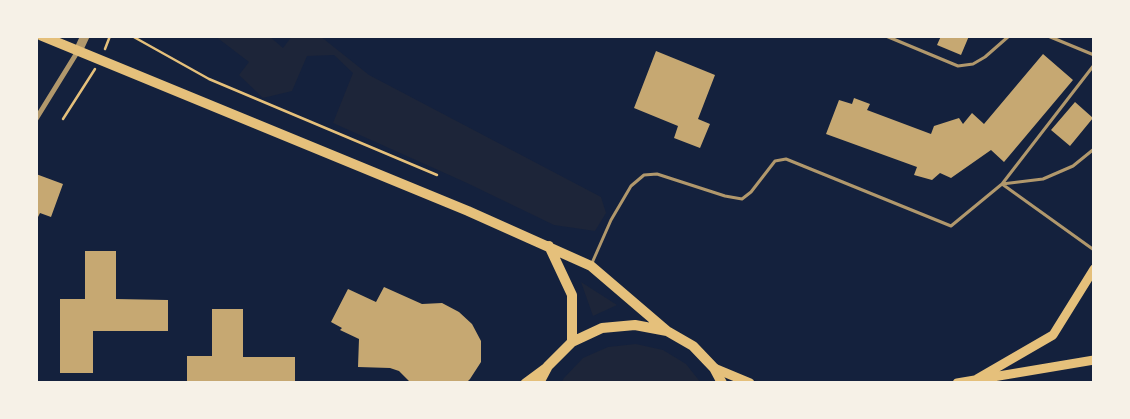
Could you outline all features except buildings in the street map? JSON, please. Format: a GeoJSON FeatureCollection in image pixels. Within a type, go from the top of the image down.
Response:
{"type":"FeatureCollection","features":[{"type":"Feature","properties":{"kind":"main road"},"geometry":{"type":"LineString","coordinates":[[42,36],[468,211],[590,266],[667,331],[693,346],[714,368],[722,383]]}},
{"type":"Feature","properties":{"kind":"main road"},"geometry":{"type":"LineString","coordinates":[[548,246],[572,295],[572,342]]}},
{"type":"Feature","properties":{"kind":"main road"},"geometry":{"type":"LineString","coordinates":[[977,379],[1053,335],[1094,269]]}},
{"type":"Feature","properties":{"kind":"main road"},"geometry":{"type":"LineString","coordinates":[[525,383],[548,366],[572,342],[602,328],[635,324],[667,331]]}},
{"type":"Feature","properties":{"kind":"main road"},"geometry":{"type":"LineString","coordinates":[[956,383],[1094,360]]}},
{"type":"Feature","properties":{"kind":"main road"},"geometry":{"type":"LineString","coordinates":[[539,383],[548,366]]}},
{"type":"Feature","properties":{"kind":"main road"},"geometry":{"type":"LineString","coordinates":[[714,368],[750,383]]}},
{"type":"Feature","properties":{"kind":"street"},"geometry":{"type":"LineString","coordinates":[[36,120],[78,51],[85,36]]}},
{"type":"Feature","properties":{"kind":"lane"},"geometry":{"type":"LineString","coordinates":[[886,36],[958,66],[973,64],[985,57],[1009,36]]}},
{"type":"Feature","properties":{"kind":"lane"},"geometry":{"type":"LineString","coordinates":[[1048,36],[1094,55]]}},
{"type":"Feature","properties":{"kind":"lane"},"geometry":{"type":"LineString","coordinates":[[590,266],[611,220],[630,186],[644,175],[657,174],[725,196],[742,198],[751,192],[774,161],[786,159],[951,226],[1002,184],[1094,65]]}},
{"type":"Feature","properties":{"kind":"lane"},"geometry":{"type":"LineString","coordinates":[[1002,184],[1042,179],[1073,166],[1094,149]]}},
{"type":"Feature","properties":{"kind":"lane"},"geometry":{"type":"LineString","coordinates":[[1002,184],[1094,250]]}},
{"type":"Feature","properties":{"kind":"path"},"geometry":{"type":"LineString","coordinates":[[63,119],[100,61],[110,36]]}},
{"type":"Feature","properties":{"kind":"path"},"geometry":{"type":"LineString","coordinates":[[132,36],[209,78],[437,175]]}},
{"type":"Feature","properties":{"kind":"shaded area"},"geometry":{"type":"Polygon","coordinates":[[[215,36],[269,36],[283,48],[292,36],[320,36],[369,75],[601,197],[606,213],[595,231],[554,225],[467,183],[333,123],[353,73],[334,55],[307,56],[292,91],[263,98],[239,75],[249,62],[215,36]]]}},
{"type":"Feature","properties":{"kind":"shaded area"},"geometry":{"type":"Polygon","coordinates":[[[581,282],[617,305],[593,316],[581,282]]]}},
{"type":"Feature","properties":{"kind":"shaded area"},"geometry":{"type":"Polygon","coordinates":[[[636,344],[663,350],[686,364],[701,383],[561,383],[583,358],[608,347],[636,344]]]}}]}
